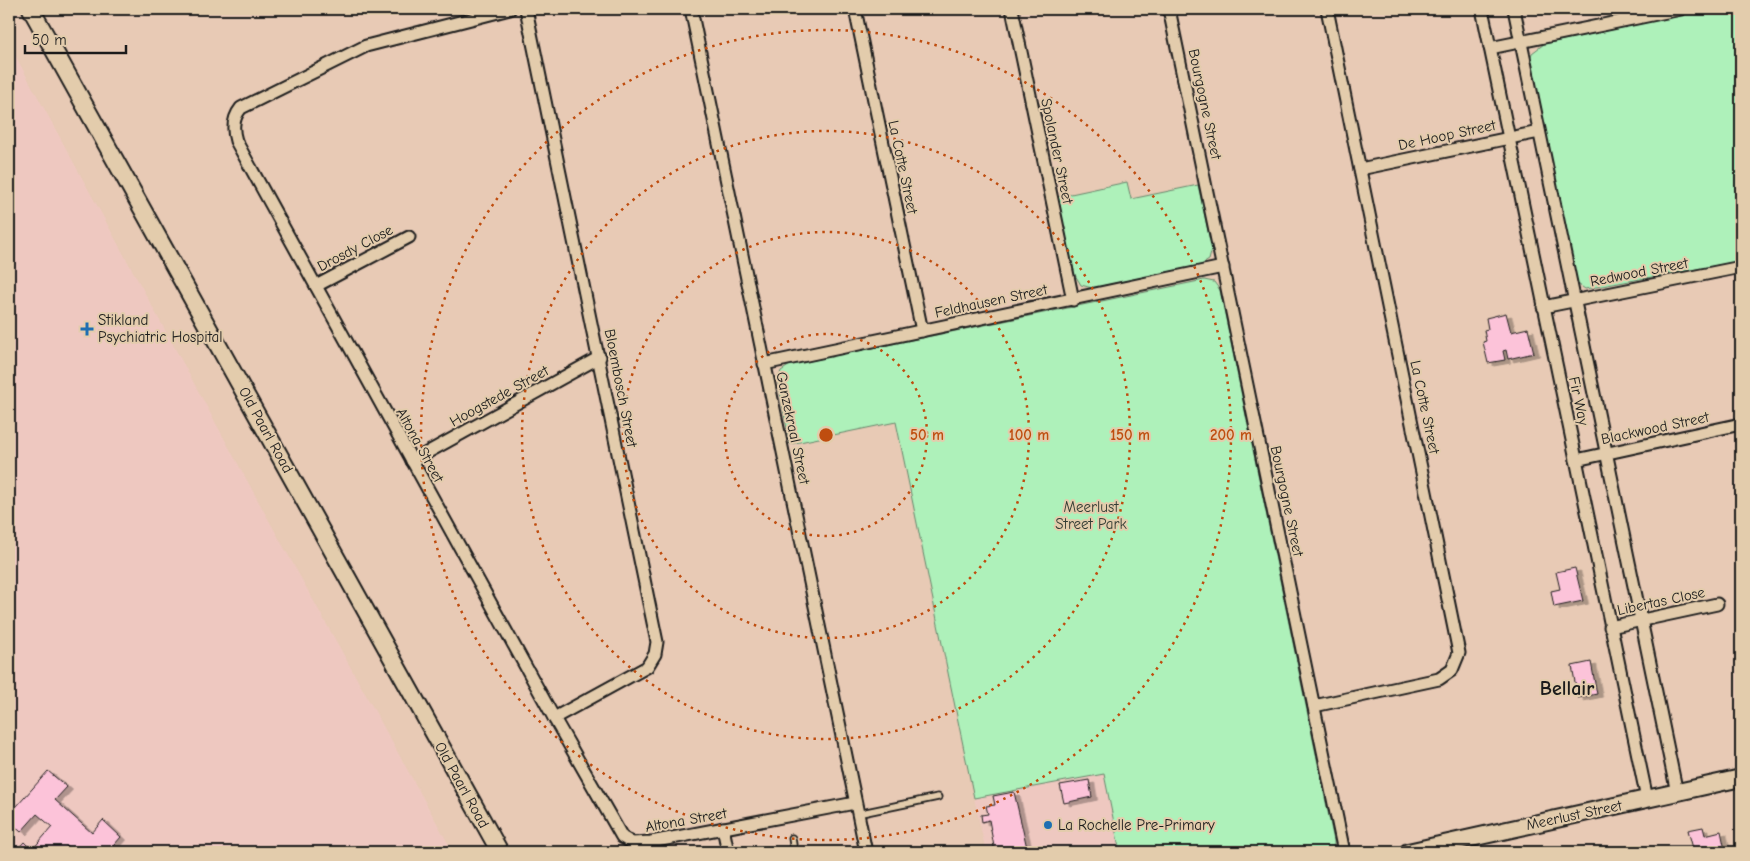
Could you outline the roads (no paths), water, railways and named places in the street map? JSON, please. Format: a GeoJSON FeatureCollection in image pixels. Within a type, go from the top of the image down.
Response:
{"type":"FeatureCollection","features":[{"type":"Feature","properties":{"kind":"main road","name":"Old Paarl Road"},"geometry":{"type":"LineString","coordinates":[[37,10],[500,852]]}},
{"type":"Feature","properties":{"kind":"main road","name":"Meerlust Street"},"geometry":{"type":"LineString","coordinates":[[1408,852],[1741,778]]}},
{"type":"Feature","properties":{"kind":"street","name":"Altona Street"},"geometry":{"type":"LineString","coordinates":[[510,9],[366,46],[247,103],[237,113],[233,127],[236,141],[618,833],[632,843],[644,843],[723,828],[856,808]]}},
{"type":"Feature","properties":{"kind":"street","name":"Bloembosch Street"},"geometry":{"type":"LineString","coordinates":[[526,9],[600,357],[656,648],[652,661],[641,671],[554,718]]}},
{"type":"Feature","properties":{"kind":"street","name":"Ganzekraal Street"},"geometry":{"type":"LineString","coordinates":[[691,9],[866,852]]}},
{"type":"Feature","properties":{"kind":"street","name":"La Cotte Street"},"geometry":{"type":"LineString","coordinates":[[855,9],[922,331]]}},
{"type":"Feature","properties":{"kind":"street","name":"Spolander Street"},"geometry":{"type":"LineString","coordinates":[[1012,9],[1073,300]]}},
{"type":"Feature","properties":{"kind":"street","name":"Bourgogne Street"},"geometry":{"type":"LineString","coordinates":[[1169,9],[1344,852]]}},
{"type":"Feature","properties":{"kind":"street","name":"La Cotte Street"},"geometry":{"type":"LineString","coordinates":[[1314,706],[1439,679],[1452,670],[1459,653],[1328,9]]}},
{"type":"Feature","properties":{"kind":"street","name":"Fir Way"},"geometry":{"type":"LineString","coordinates":[[1482,9],[1647,799]]}},
{"type":"Feature","properties":{"kind":"street","name":"Fir Way"},"geometry":{"type":"LineString","coordinates":[[1514,9],[1677,793]]}},
{"type":"Feature","properties":{"kind":"street"},"geometry":{"type":"LineString","coordinates":[[1490,48],[1680,9]]}},
{"type":"Feature","properties":{"kind":"street","name":"De Hoop Street"},"geometry":{"type":"LineString","coordinates":[[1360,169],[1539,132]]}},
{"type":"Feature","properties":{"kind":"street","name":"Drosdy Close"},"geometry":{"type":"LineString","coordinates":[[316,286],[409,237]]}},
{"type":"Feature","properties":{"kind":"street","name":"Feldhausen Street"},"geometry":{"type":"LineString","coordinates":[[764,364],[1223,267]]}},
{"type":"Feature","properties":{"kind":"street","name":"Redwood Street"},"geometry":{"type":"LineString","coordinates":[[1544,307],[1741,267]]}},
{"type":"Feature","properties":{"kind":"street","name":"Hoogstede Street"},"geometry":{"type":"LineString","coordinates":[[412,461],[600,357]]}},
{"type":"Feature","properties":{"kind":"street","name":"Blackwood Street"},"geometry":{"type":"LineString","coordinates":[[1576,460],[1741,424]]}},
{"type":"Feature","properties":{"kind":"street","name":"Libertas Close"},"geometry":{"type":"LineString","coordinates":[[1610,627],[1717,604]]}},
{"type":"Feature","properties":{"kind":"street"},"geometry":{"type":"LineString","coordinates":[[723,828],[728,852]]}},
{"type":"Feature","properties":{"kind":"lane"},"geometry":{"type":"LineString","coordinates":[[856,808],[938,797]]}},
{"type":"Feature","properties":{"kind":"lane"},"geometry":{"type":"LineString","coordinates":[[792,838],[794,852]]}},
{"type":"Feature","properties":{"kind":"place","name":"Stikland Psychiatric Hospital"},"geometry":{"type":"Point","coordinates":[87,329]}},
{"type":"Feature","properties":{"kind":"place","name":"La Rochelle Pre-Primary"},"geometry":{"type":"Point","coordinates":[1048,825]}},
{"type":"Feature","properties":{"kind":"district","name":"Bellair"},"geometry":{"type":"Point","coordinates":[1567,688]}},
{"type":"Feature","properties":{"kind":"park label","name":"Meerlust Street Park"},"geometry":{"type":"Point","coordinates":[1091,516]}}]}
